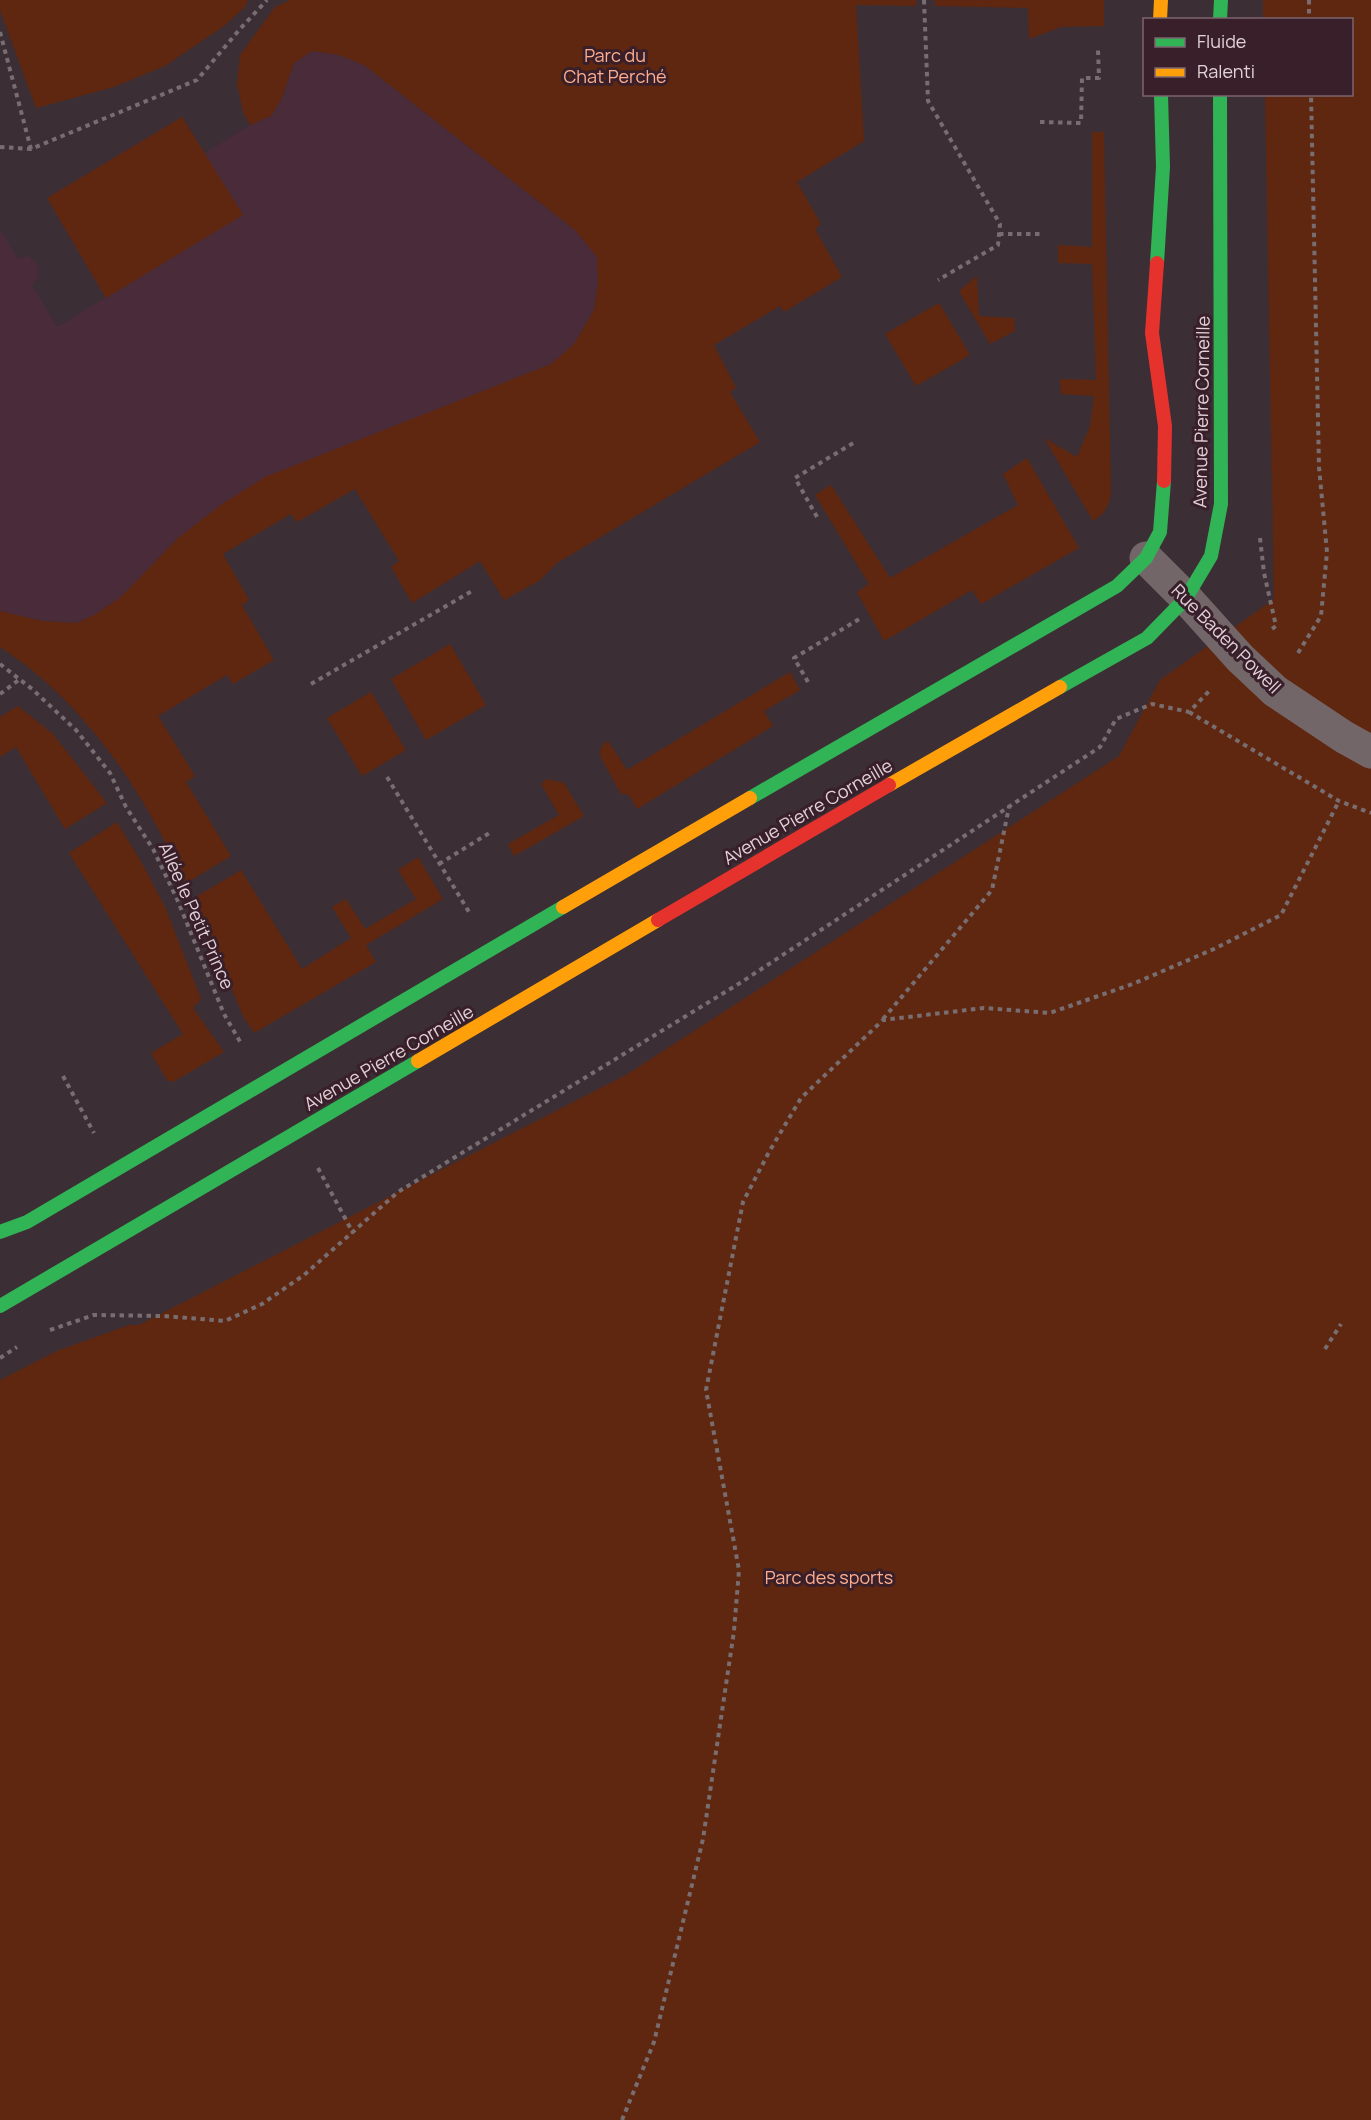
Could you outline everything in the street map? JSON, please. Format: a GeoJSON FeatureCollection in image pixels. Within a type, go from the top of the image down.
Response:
{"type":"FeatureCollection","features":[{"type":"Feature","properties":{"kind":"street"},"geometry":{"type":"LineString","coordinates":[[1160,18],[1161,0]]}},
{"type":"Feature","properties":{"kind":"street"},"geometry":{"type":"LineString","coordinates":[[1220,18],[1221,0]]}},
{"type":"Feature","properties":{"kind":"street","name":"Avenue Pierre Corneille"},"geometry":{"type":"LineString","coordinates":[[0,1232],[27,1222],[626,870],[1117,586],[1146,558],[1160,532],[1163,505],[1164,426],[1152,333],[1163,167],[1161,96]]}},
{"type":"Feature","properties":{"kind":"street","name":"Avenue Pierre Corneille"},"geometry":{"type":"LineString","coordinates":[[0,1306],[958,745],[1147,638],[1186,598],[1211,556],[1221,504],[1220,96]]}},
{"type":"Feature","properties":{"kind":"street","name":"Rue Baden Powell"},"geometry":{"type":"LineString","coordinates":[[1146,558],[1240,658],[1275,691],[1344,737],[1371,752]]}},
{"type":"Feature","properties":{"kind":"street"},"geometry":{"type":"LineString","coordinates":[[14,1239],[27,1222]]}},
{"type":"Feature","properties":{"kind":"path"},"geometry":{"type":"LineString","coordinates":[[0,147],[31,149],[197,80],[267,0]]}},
{"type":"Feature","properties":{"kind":"path"},"geometry":{"type":"LineString","coordinates":[[924,0],[928,101],[1000,224],[998,245],[938,280]]}},
{"type":"Feature","properties":{"kind":"path"},"geometry":{"type":"LineString","coordinates":[[1309,0],[1309,18]]}},
{"type":"Feature","properties":{"kind":"path"},"geometry":{"type":"LineString","coordinates":[[0,32],[31,149]]}},
{"type":"Feature","properties":{"kind":"path"},"geometry":{"type":"LineString","coordinates":[[1040,122],[1081,123],[1082,78],[1099,78],[1098,50]]}},
{"type":"Feature","properties":{"kind":"path"},"geometry":{"type":"LineString","coordinates":[[1275,691],[1321,616],[1327,552],[1319,466],[1311,96]]}},
{"type":"Feature","properties":{"kind":"path"},"geometry":{"type":"LineString","coordinates":[[999,234],[1041,234]]}},
{"type":"Feature","properties":{"kind":"path"},"geometry":{"type":"LineString","coordinates":[[817,517],[795,478],[855,442]]}},
{"type":"Feature","properties":{"kind":"path"},"geometry":{"type":"LineString","coordinates":[[311,684],[472,591]]}},
{"type":"Feature","properties":{"kind":"path"},"geometry":{"type":"LineString","coordinates":[[808,682],[794,658],[861,618]]}},
{"type":"Feature","properties":{"kind":"path","name":"Allée le Petit Prince"},"geometry":{"type":"LineString","coordinates":[[0,664],[76,730],[110,773],[126,807],[153,849],[177,899],[224,1014],[244,1049]]}},
{"type":"Feature","properties":{"kind":"path"},"geometry":{"type":"LineString","coordinates":[[0,694],[20,679]]}},
{"type":"Feature","properties":{"kind":"path"},"geometry":{"type":"LineString","coordinates":[[1189,712],[1339,801],[1371,813]]}},
{"type":"Feature","properties":{"kind":"path"},"geometry":{"type":"LineString","coordinates":[[387,777],[470,915]]}},
{"type":"Feature","properties":{"kind":"path"},"geometry":{"type":"LineString","coordinates":[[883,1020],[984,1008],[1050,1013],[1135,983],[1214,949],[1281,915],[1339,801]]}},
{"type":"Feature","properties":{"kind":"path"},"geometry":{"type":"LineString","coordinates":[[622,2120],[654,2042],[703,1839],[734,1631],[739,1570],[706,1390],[743,1202],[801,1098],[883,1020],[992,890],[1009,806]]}},
{"type":"Feature","properties":{"kind":"path"},"geometry":{"type":"LineString","coordinates":[[439,864],[491,832]]}},
{"type":"Feature","properties":{"kind":"path"},"geometry":{"type":"LineString","coordinates":[[63,1076],[97,1138]]}},
{"type":"Feature","properties":{"kind":"path"},"geometry":{"type":"LineString","coordinates":[[1325,1349],[1341,1324]]}},
{"type":"Feature","properties":{"kind":"shaded area"},"geometry":{"type":"Polygon","coordinates":[[[312,51],[339,55],[364,65],[575,230],[597,256],[598,283],[594,310],[574,344],[551,364],[247,488],[178,538],[121,597],[96,614],[77,623],[42,621],[0,611],[0,230],[18,259],[28,256],[37,263],[39,276],[32,285],[57,327],[105,298],[47,198],[182,117],[205,153],[250,125],[271,116],[281,100],[294,63],[312,51]]]}},
{"type":"Feature","properties":{"kind":"green space"},"geometry":{"type":"Polygon","coordinates":[[[0,0],[248,0],[245,7],[224,26],[165,66],[114,87],[36,108],[0,10],[0,0]]]}},
{"type":"Feature","properties":{"kind":"green space","name":"Parc du Chat Perché"},"geometry":{"type":"Polygon","coordinates":[[[290,0],[916,0],[916,6],[856,5],[864,141],[797,182],[821,224],[815,229],[842,277],[784,312],[780,306],[714,345],[736,388],[730,392],[760,442],[557,563],[539,581],[504,600],[480,561],[412,603],[391,567],[399,561],[355,489],[297,522],[291,514],[223,554],[249,600],[242,605],[274,660],[233,684],[227,675],[158,716],[195,776],[186,782],[231,856],[185,884],[151,817],[109,752],[59,694],[0,647],[0,611],[42,621],[77,623],[96,614],[121,597],[178,538],[222,504],[265,477],[551,364],[574,344],[594,310],[598,283],[597,257],[575,230],[364,65],[339,55],[312,51],[294,63],[281,100],[271,116],[250,125],[243,112],[237,83],[240,55],[275,7],[290,0]]]}},
{"type":"Feature","properties":{"kind":"green space"},"geometry":{"type":"Polygon","coordinates":[[[935,0],[1104,0],[1104,26],[1061,27],[1029,39],[1028,8],[935,6],[935,0]]]}},
{"type":"Feature","properties":{"kind":"green space","name":"Parc des sports"},"geometry":{"type":"Polygon","coordinates":[[[1263,0],[1371,0],[1371,2120],[0,2120],[0,1380],[57,1351],[129,1325],[139,1325],[626,1075],[1119,756],[1160,680],[1274,599],[1265,96],[1353,96],[1353,18],[1263,18],[1263,0]]]}},
{"type":"Feature","properties":{"kind":"green space"},"geometry":{"type":"Polygon","coordinates":[[[182,117],[243,215],[106,298],[47,198],[182,117]]]}},
{"type":"Feature","properties":{"kind":"green space"},"geometry":{"type":"Polygon","coordinates":[[[1092,132],[1104,132],[1111,494],[1105,510],[1093,521],[1044,438],[1077,457],[1090,426],[1094,396],[1061,394],[1060,379],[1096,380],[1092,264],[1058,263],[1058,245],[1092,247],[1092,132]]]}},
{"type":"Feature","properties":{"kind":"green space"},"geometry":{"type":"Polygon","coordinates":[[[977,276],[979,316],[1014,318],[1015,331],[990,344],[959,291],[977,276]]]}},
{"type":"Feature","properties":{"kind":"green space"},"geometry":{"type":"Polygon","coordinates":[[[939,303],[970,355],[916,386],[885,334],[939,303]]]}},
{"type":"Feature","properties":{"kind":"green space"},"geometry":{"type":"Polygon","coordinates":[[[1027,458],[1079,548],[981,604],[972,590],[884,641],[857,592],[869,584],[815,495],[831,485],[890,578],[1018,505],[1003,474],[1027,458]]]}},
{"type":"Feature","properties":{"kind":"green space"},"geometry":{"type":"Polygon","coordinates":[[[450,644],[486,705],[426,740],[391,679],[450,644]]]}},
{"type":"Feature","properties":{"kind":"green space"},"geometry":{"type":"Polygon","coordinates":[[[790,672],[800,690],[764,711],[773,726],[637,809],[629,795],[621,794],[601,758],[601,748],[608,741],[627,770],[790,672]]]}},
{"type":"Feature","properties":{"kind":"green space"},"geometry":{"type":"Polygon","coordinates":[[[371,692],[406,750],[362,776],[327,718],[371,692]]]}},
{"type":"Feature","properties":{"kind":"green space"},"geometry":{"type":"Polygon","coordinates":[[[18,706],[53,734],[107,803],[65,829],[16,747],[0,757],[0,717],[18,706]]]}},
{"type":"Feature","properties":{"kind":"green space"},"geometry":{"type":"Polygon","coordinates":[[[547,779],[564,783],[584,816],[514,856],[508,844],[559,815],[541,784],[547,779]]]}},
{"type":"Feature","properties":{"kind":"green space"},"geometry":{"type":"Polygon","coordinates":[[[117,822],[166,909],[201,999],[193,1008],[224,1052],[173,1082],[167,1080],[151,1053],[183,1034],[69,853],[117,822]]]}},
{"type":"Feature","properties":{"kind":"green space"},"geometry":{"type":"Polygon","coordinates":[[[418,857],[443,899],[366,945],[376,962],[254,1033],[243,1016],[194,898],[241,870],[302,969],[351,938],[332,907],[346,899],[365,929],[416,899],[398,870],[418,857]]]}},
{"type":"Feature","properties":{"kind":"traffic: fast"},"geometry":{"type":"LineString","coordinates":[[1220,18],[1221,0]]}},
{"type":"Feature","properties":{"kind":"traffic: fast"},"geometry":{"type":"LineString","coordinates":[[1157,263],[1163,167],[1161,96]]}},
{"type":"Feature","properties":{"kind":"traffic: fast"},"geometry":{"type":"LineString","coordinates":[[1060,687],[1147,638],[1186,598],[1211,556],[1221,504],[1220,96]]}},
{"type":"Feature","properties":{"kind":"traffic: fast"},"geometry":{"type":"LineString","coordinates":[[750,798],[1117,586],[1146,558],[1160,532],[1164,481]]}},
{"type":"Feature","properties":{"kind":"traffic: fast"},"geometry":{"type":"LineString","coordinates":[[0,1232],[27,1222],[563,907]]}},
{"type":"Feature","properties":{"kind":"traffic: fast"},"geometry":{"type":"LineString","coordinates":[[0,1306],[418,1061]]}},
{"type":"Feature","properties":{"kind":"traffic: slow"},"geometry":{"type":"LineString","coordinates":[[1160,18],[1161,0]]}},
{"type":"Feature","properties":{"kind":"traffic: slow"},"geometry":{"type":"LineString","coordinates":[[889,785],[1060,687]]}},
{"type":"Feature","properties":{"kind":"traffic: slow"},"geometry":{"type":"LineString","coordinates":[[563,907],[750,798]]}},
{"type":"Feature","properties":{"kind":"traffic: slow"},"geometry":{"type":"LineString","coordinates":[[418,1061],[658,920]]}},
{"type":"Feature","properties":{"kind":"traffic: jam"},"geometry":{"type":"LineString","coordinates":[[1157,263],[1152,333],[1165,426],[1164,481]]}},
{"type":"Feature","properties":{"kind":"traffic: jam"},"geometry":{"type":"LineString","coordinates":[[658,920],[889,785]]}}]}
